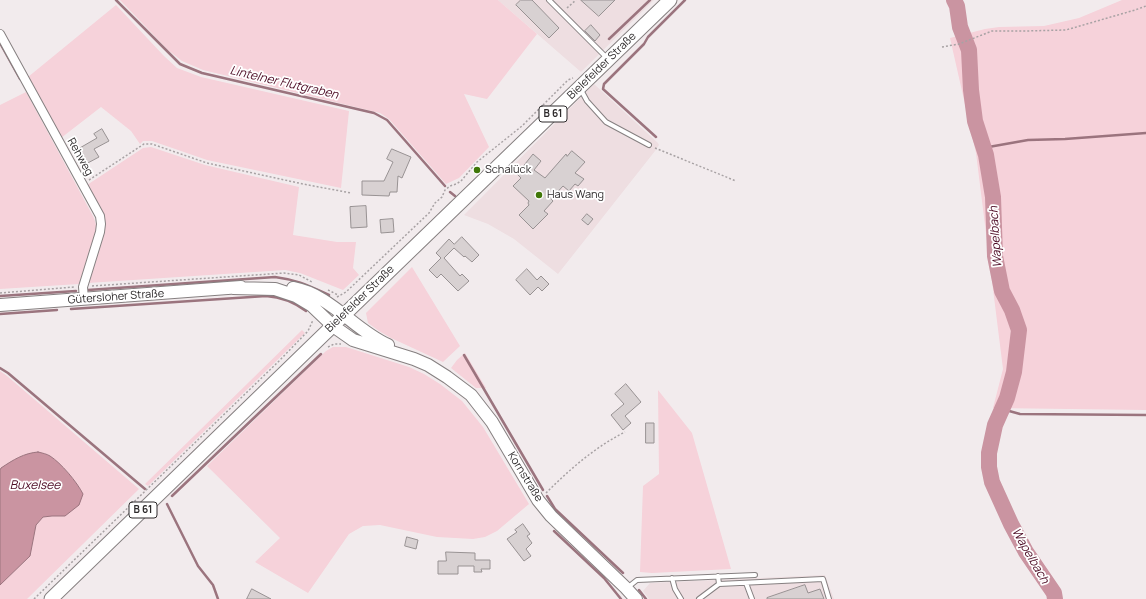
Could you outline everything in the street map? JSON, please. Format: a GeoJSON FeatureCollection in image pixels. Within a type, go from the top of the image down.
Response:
{"type":"FeatureCollection","features":[{"type":"Feature","properties":{"kind":"main road","name":"Bielefelder Straße"},"geometry":{"type":"LineString","coordinates":[[51,599],[333,326],[576,83],[608,60],[670,0]]}},
{"type":"Feature","properties":{"kind":"street","name":"Rehweg"},"geometry":{"type":"LineString","coordinates":[[0,34],[100,216],[100,232],[83,287],[84,299]]}},
{"type":"Feature","properties":{"kind":"street","name":"Gütersloher Straße"},"geometry":{"type":"LineString","coordinates":[[0,305],[276,285],[298,289],[317,297],[344,315]]}},
{"type":"Feature","properties":{"kind":"street","name":"Gütersloher Straße"},"geometry":{"type":"LineString","coordinates":[[233,288],[275,289],[296,296],[311,305],[333,326]]}},
{"type":"Feature","properties":{"kind":"street","name":"Kornstraße"},"geometry":{"type":"LineString","coordinates":[[344,315],[361,330],[382,343],[404,353],[471,395],[488,417],[538,500],[556,521],[636,599]]}},
{"type":"Feature","properties":{"kind":"street","name":"Kornstraße"},"geometry":{"type":"LineString","coordinates":[[333,326],[353,340],[414,359]]}},
{"type":"Feature","properties":{"kind":"lane"},"geometry":{"type":"LineString","coordinates":[[549,0],[608,60]]}},
{"type":"Feature","properties":{"kind":"lane"},"geometry":{"type":"LineString","coordinates":[[576,83],[587,101],[606,122],[649,145]]}},
{"type":"Feature","properties":{"kind":"lane"},"geometry":{"type":"LineString","coordinates":[[626,588],[637,580],[755,575]]}},
{"type":"Feature","properties":{"kind":"lane"},"geometry":{"type":"LineString","coordinates":[[718,576],[719,584]]}},
{"type":"Feature","properties":{"kind":"lane"},"geometry":{"type":"LineString","coordinates":[[672,578],[674,589],[682,599]]}},
{"type":"Feature","properties":{"kind":"lane"},"geometry":{"type":"LineString","coordinates":[[700,599],[719,584],[823,579],[829,599]]}},
{"type":"Feature","properties":{"kind":"lane"},"geometry":{"type":"LineString","coordinates":[[746,583],[752,599]]}},
{"type":"Feature","properties":{"kind":"path"},"geometry":{"type":"LineString","coordinates":[[562,13],[576,0]]}},
{"type":"Feature","properties":{"kind":"path"},"geometry":{"type":"LineString","coordinates":[[942,47],[972,40],[992,31],[1066,30],[1146,6]]}},
{"type":"Feature","properties":{"kind":"path"},"geometry":{"type":"LineString","coordinates":[[338,295],[346,292],[429,213],[435,202],[442,197],[445,190],[461,181],[478,162],[522,126],[568,80],[576,83]]}},
{"type":"Feature","properties":{"kind":"path"},"geometry":{"type":"LineString","coordinates":[[83,184],[144,144],[152,144],[206,163],[351,193]]}},
{"type":"Feature","properties":{"kind":"path"},"geometry":{"type":"LineString","coordinates":[[649,145],[736,182]]}},
{"type":"Feature","properties":{"kind":"path"},"geometry":{"type":"LineString","coordinates":[[34,599],[273,367],[308,331],[326,348],[334,344],[341,344]]}},
{"type":"Feature","properties":{"kind":"path"},"geometry":{"type":"LineString","coordinates":[[538,500],[559,480],[592,453],[609,440],[625,432]]}},
{"type":"Feature","properties":{"kind":"shaded area"},"geometry":{"type":"Polygon","coordinates":[[[120,0],[498,0],[537,34],[487,99],[464,94],[489,147],[459,178],[446,184],[389,119],[380,113],[203,70],[182,61],[168,50],[120,0]]]}},
{"type":"Feature","properties":{"kind":"shaded area"},"geometry":{"type":"Polygon","coordinates":[[[498,0],[654,0],[581,72],[498,0]]]}},
{"type":"Feature","properties":{"kind":"shaded area"},"geometry":{"type":"Polygon","coordinates":[[[1122,0],[1146,0],[1146,410],[993,408],[1003,369],[976,153],[950,38],[999,27],[1044,26],[1079,18],[1122,0]]]}},
{"type":"Feature","properties":{"kind":"shaded area"},"geometry":{"type":"Polygon","coordinates":[[[116,5],[177,68],[201,77],[349,111],[341,188],[207,160],[152,141],[143,141],[140,144],[131,131],[101,107],[61,138],[28,77],[116,5]]]}},
{"type":"Feature","properties":{"kind":"shaded area"},"geometry":{"type":"Polygon","coordinates":[[[594,84],[659,145],[558,274],[514,239],[488,224],[464,215],[594,84]]]}},
{"type":"Feature","properties":{"kind":"shaded area"},"geometry":{"type":"Polygon","coordinates":[[[26,92],[94,218],[96,225],[96,231],[79,284],[0,289],[0,105],[26,92]]]}},
{"type":"Feature","properties":{"kind":"shaded area"},"geometry":{"type":"Polygon","coordinates":[[[151,147],[205,165],[299,187],[293,235],[337,242],[356,242],[353,268],[359,275],[343,290],[300,273],[285,270],[88,283],[104,233],[105,224],[87,185],[143,148],[151,147]]]}},
{"type":"Feature","properties":{"kind":"shaded area"},"geometry":{"type":"Polygon","coordinates":[[[412,267],[460,346],[443,362],[391,338],[368,323],[366,313],[412,267]]]}},
{"type":"Feature","properties":{"kind":"shaded area"},"geometry":{"type":"Polygon","coordinates":[[[302,330],[305,333],[148,486],[145,484],[302,330]]]}},
{"type":"Feature","properties":{"kind":"shaded area"},"geometry":{"type":"Polygon","coordinates":[[[333,347],[346,347],[409,367],[440,384],[462,401],[483,427],[529,504],[497,531],[485,537],[473,539],[437,537],[380,525],[363,526],[349,534],[308,593],[255,562],[280,538],[207,466],[326,351],[333,347]]]}},
{"type":"Feature","properties":{"kind":"shaded area"},"geometry":{"type":"Polygon","coordinates":[[[465,353],[486,388],[476,388],[451,368],[465,353]]]}},
{"type":"Feature","properties":{"kind":"shaded area"},"geometry":{"type":"Polygon","coordinates":[[[0,371],[139,489],[27,599],[0,599],[0,585],[30,556],[36,525],[43,517],[65,516],[80,489],[65,469],[50,456],[0,470],[0,371]]]}},
{"type":"Feature","properties":{"kind":"shaded area"},"geometry":{"type":"Polygon","coordinates":[[[658,390],[692,433],[731,569],[652,573],[640,572],[643,486],[659,474],[658,390]]]}},
{"type":"Feature","properties":{"kind":"shaded area"},"geometry":{"type":"Polygon","coordinates":[[[825,575],[834,599],[649,599],[643,591],[650,583],[825,575]]]}},
{"type":"Feature","properties":{"kind":"water","name":"Buxelsee"},"geometry":{"type":"Polygon","coordinates":[[[38,452],[49,455],[59,463],[73,479],[83,494],[79,505],[65,516],[43,517],[36,525],[30,556],[0,585],[0,470],[19,457],[38,452]]]}},
{"type":"Feature","properties":{"kind":"building"},"geometry":{"type":"Polygon","coordinates":[[[521,0],[532,0],[559,28],[549,38],[516,5],[521,0]]]}},
{"type":"Feature","properties":{"kind":"building"},"geometry":{"type":"Polygon","coordinates":[[[581,0],[615,0],[599,16],[581,0]]]}},
{"type":"Feature","properties":{"kind":"building"},"geometry":{"type":"Polygon","coordinates":[[[591,25],[600,35],[595,41],[585,31],[591,25]]]}},
{"type":"Feature","properties":{"kind":"building"},"geometry":{"type":"Polygon","coordinates":[[[102,129],[109,141],[94,149],[99,157],[84,165],[80,157],[82,156],[78,149],[97,138],[94,134],[102,129]]]}},
{"type":"Feature","properties":{"kind":"building"},"geometry":{"type":"Polygon","coordinates":[[[392,149],[411,157],[402,178],[398,176],[397,192],[390,192],[389,196],[362,195],[362,181],[384,181],[393,162],[387,159],[392,149]]]}},
{"type":"Feature","properties":{"kind":"building","name":"Haus Wang"},"geometry":{"type":"Polygon","coordinates":[[[572,151],[585,162],[575,173],[584,179],[578,186],[575,184],[569,191],[563,186],[551,199],[553,201],[544,211],[548,214],[533,229],[519,215],[529,205],[529,201],[513,186],[521,178],[517,174],[533,154],[541,161],[534,170],[545,178],[566,154],[567,156],[572,151]]]}},
{"type":"Feature","properties":{"kind":"building"},"geometry":{"type":"Polygon","coordinates":[[[366,206],[367,227],[351,228],[350,207],[366,206]]]}},
{"type":"Feature","properties":{"kind":"building"},"geometry":{"type":"Polygon","coordinates":[[[587,214],[593,219],[588,225],[582,220],[587,214]]]}},
{"type":"Feature","properties":{"kind":"building"},"geometry":{"type":"Polygon","coordinates":[[[393,219],[394,232],[381,233],[380,220],[393,219]]]}},
{"type":"Feature","properties":{"kind":"building"},"geometry":{"type":"Polygon","coordinates":[[[462,237],[479,255],[472,262],[454,248],[444,258],[460,276],[462,274],[469,281],[458,291],[441,274],[437,278],[429,270],[441,258],[436,253],[449,239],[454,244],[462,237]]]}},
{"type":"Feature","properties":{"kind":"building"},"geometry":{"type":"Polygon","coordinates":[[[527,269],[537,280],[541,276],[549,284],[542,291],[538,287],[530,295],[516,280],[527,269]]]}},
{"type":"Feature","properties":{"kind":"building"},"geometry":{"type":"Polygon","coordinates":[[[626,384],[641,402],[625,416],[631,423],[623,430],[611,415],[624,404],[615,394],[626,384]]]}},
{"type":"Feature","properties":{"kind":"building"},"geometry":{"type":"Polygon","coordinates":[[[646,423],[654,423],[654,443],[646,443],[646,423]]]}},
{"type":"Feature","properties":{"kind":"building"},"geometry":{"type":"Polygon","coordinates":[[[523,524],[530,534],[527,536],[532,543],[526,549],[531,556],[524,561],[507,539],[517,532],[515,530],[523,524]]]}},
{"type":"Feature","properties":{"kind":"building"},"geometry":{"type":"Polygon","coordinates":[[[407,537],[418,540],[416,549],[405,546],[407,537]]]}},
{"type":"Feature","properties":{"kind":"building"},"geometry":{"type":"Polygon","coordinates":[[[446,552],[475,553],[475,560],[490,560],[490,569],[481,569],[482,572],[474,572],[474,566],[458,566],[458,574],[438,574],[438,561],[446,561],[446,552]]]}},
{"type":"Feature","properties":{"kind":"building"},"geometry":{"type":"Polygon","coordinates":[[[805,585],[808,593],[820,589],[824,599],[767,599],[767,598],[805,585]]]}},
{"type":"Feature","properties":{"kind":"building"},"geometry":{"type":"Polygon","coordinates":[[[252,589],[271,599],[247,599],[252,589]]]}},
{"type":"Feature","properties":{"kind":"waterway","name":"Lintelner Flutgraben"},"geometry":{"type":"LineString","coordinates":[[116,0],[180,64],[202,73],[374,113],[387,120],[445,186]]}},
{"type":"Feature","properties":{"kind":"waterway"},"geometry":{"type":"LineString","coordinates":[[609,39],[650,0]]}},
{"type":"Feature","properties":{"kind":"waterway"},"geometry":{"type":"LineString","coordinates":[[656,137],[603,89],[604,84],[685,0]]}},
{"type":"Feature","properties":{"kind":"waterway","name":"Wapelbach"},"geometry":{"type":"LineString","coordinates":[[954,0],[957,6],[960,27],[969,50],[971,90],[975,121],[986,155],[993,197],[995,256],[1002,291],[1012,310],[1019,330],[1014,372],[1007,398],[995,425],[989,453],[989,467],[992,482],[1011,524],[1026,552],[1054,593],[1055,599]]}},
{"type":"Feature","properties":{"kind":"waterway"},"geometry":{"type":"LineString","coordinates":[[0,43],[20,79]]}},
{"type":"Feature","properties":{"kind":"waterway"},"geometry":{"type":"LineString","coordinates":[[983,148],[1028,140],[1146,133]]}},
{"type":"Feature","properties":{"kind":"waterway","name":"Lintelner Flutgraben"},"geometry":{"type":"LineString","coordinates":[[450,192],[455,196]]}},
{"type":"Feature","properties":{"kind":"waterway"},"geometry":{"type":"LineString","coordinates":[[88,290],[275,277],[297,282],[329,295]]}},
{"type":"Feature","properties":{"kind":"waterway"},"geometry":{"type":"LineString","coordinates":[[0,296],[76,291]]}},
{"type":"Feature","properties":{"kind":"waterway"},"geometry":{"type":"LineString","coordinates":[[71,309],[266,296],[287,300],[306,311]]}},
{"type":"Feature","properties":{"kind":"waterway"},"geometry":{"type":"LineString","coordinates":[[0,314],[57,310]]}},
{"type":"Feature","properties":{"kind":"waterway"},"geometry":{"type":"LineString","coordinates":[[172,496],[321,354]]}},
{"type":"Feature","properties":{"kind":"waterway"},"geometry":{"type":"LineString","coordinates":[[464,355],[543,490]]}},
{"type":"Feature","properties":{"kind":"waterway"},"geometry":{"type":"LineString","coordinates":[[0,368],[8,373],[145,489]]}},
{"type":"Feature","properties":{"kind":"waterway"},"geometry":{"type":"LineString","coordinates":[[1002,409],[1020,414],[1146,415]]}},
{"type":"Feature","properties":{"kind":"waterway"},"geometry":{"type":"LineString","coordinates":[[547,496],[555,509],[623,573]]}},
{"type":"Feature","properties":{"kind":"waterway"},"geometry":{"type":"LineString","coordinates":[[167,504],[198,566],[213,585],[218,599]]}},
{"type":"Feature","properties":{"kind":"waterway"},"geometry":{"type":"LineString","coordinates":[[554,531],[604,578],[621,599]]}},
{"type":"Feature","properties":{"kind":"waterway"},"geometry":{"type":"LineString","coordinates":[[639,590],[646,599]]}},
{"type":"Feature","properties":{"kind":"place","name":"Schalück"},"geometry":{"type":"Point","coordinates":[477,170]}},
{"type":"Feature","properties":{"kind":"place","name":"Haus Wang"},"geometry":{"type":"Point","coordinates":[539,195]}}]}
